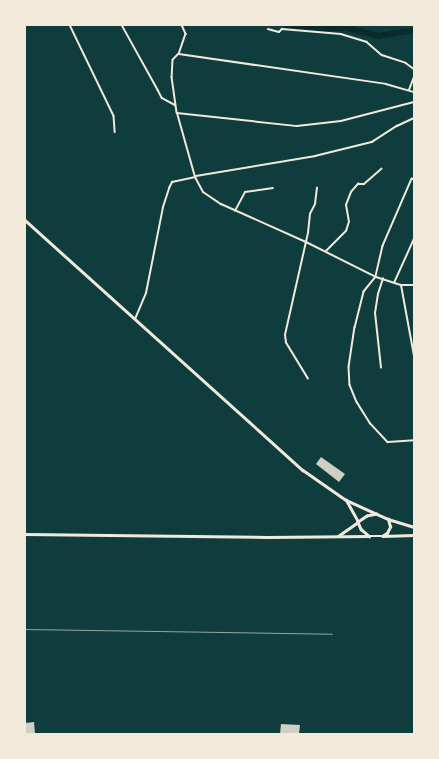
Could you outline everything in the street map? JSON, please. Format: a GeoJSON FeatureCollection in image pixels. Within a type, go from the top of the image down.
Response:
{"type":"FeatureCollection","features":[{"type":"Feature","properties":{"kind":"main road"},"geometry":{"type":"LineString","coordinates":[[25,220],[292,461],[346,500],[388,519],[414,527]]}},
{"type":"Feature","properties":{"kind":"main road"},"geometry":{"type":"LineString","coordinates":[[346,500],[361,529],[369,536]]}},
{"type":"Feature","properties":{"kind":"main road"},"geometry":{"type":"LineString","coordinates":[[337,536],[367,516],[378,514]]}},
{"type":"Feature","properties":{"kind":"main road"},"geometry":{"type":"LineString","coordinates":[[382,536],[390,527],[388,519]]}},
{"type":"Feature","properties":{"kind":"main road"},"geometry":{"type":"LineString","coordinates":[[25,534],[414,535]]}},
{"type":"Feature","properties":{"kind":"street"},"geometry":{"type":"LineString","coordinates":[[70,25],[114,116],[115,132]]}},
{"type":"Feature","properties":{"kind":"street"},"geometry":{"type":"LineString","coordinates":[[122,25],[162,98],[176,106]]}},
{"type":"Feature","properties":{"kind":"street"},"geometry":{"type":"LineString","coordinates":[[182,25],[186,34],[179,54],[173,60],[172,77],[177,113],[195,176],[203,192],[235,211],[306,242],[376,277],[401,285],[414,285]]}},
{"type":"Feature","properties":{"kind":"street"},"geometry":{"type":"LineString","coordinates":[[268,29],[279,32],[282,29],[341,34],[367,42],[382,55],[406,63],[414,69]]}},
{"type":"Feature","properties":{"kind":"street"},"geometry":{"type":"LineString","coordinates":[[179,54],[386,84],[414,92]]}},
{"type":"Feature","properties":{"kind":"street"},"geometry":{"type":"LineString","coordinates":[[409,90],[414,76]]}},
{"type":"Feature","properties":{"kind":"street"},"geometry":{"type":"LineString","coordinates":[[177,113],[298,126],[341,121],[414,102]]}},
{"type":"Feature","properties":{"kind":"street"},"geometry":{"type":"LineString","coordinates":[[135,319],[146,293],[163,207],[168,188],[172,182],[215,172],[315,156],[372,142],[397,126],[414,118]]}},
{"type":"Feature","properties":{"kind":"street"},"geometry":{"type":"LineString","coordinates":[[326,252],[346,231],[349,222],[346,205],[351,192],[358,184],[364,184],[381,169]]}},
{"type":"Feature","properties":{"kind":"street"},"geometry":{"type":"LineString","coordinates":[[414,180],[412,179],[383,246],[376,277],[364,292],[349,368],[350,385],[357,402],[370,423],[388,442],[414,440]]}},
{"type":"Feature","properties":{"kind":"street"},"geometry":{"type":"LineString","coordinates":[[235,211],[245,192],[273,188]]}},
{"type":"Feature","properties":{"kind":"street"},"geometry":{"type":"LineString","coordinates":[[308,379],[286,343],[285,335],[306,242],[310,214],[315,204],[317,188]]}},
{"type":"Feature","properties":{"kind":"street"},"geometry":{"type":"LineString","coordinates":[[394,283],[414,239]]}},
{"type":"Feature","properties":{"kind":"street"},"geometry":{"type":"LineString","coordinates":[[381,368],[375,312],[378,294],[383,279]]}},
{"type":"Feature","properties":{"kind":"street"},"geometry":{"type":"LineString","coordinates":[[401,285],[414,356]]}},
{"type":"Feature","properties":{"kind":"building"},"geometry":{"type":"Polygon","coordinates":[[[321,457],[345,474],[339,482],[316,464],[321,457]]]}},
{"type":"Feature","properties":{"kind":"building"},"geometry":{"type":"Polygon","coordinates":[[[34,722],[35,734],[25,734],[25,723],[34,722]]]}},
{"type":"Feature","properties":{"kind":"building"},"geometry":{"type":"Polygon","coordinates":[[[281,724],[300,725],[299,734],[280,734],[281,724]]]}},
{"type":"Feature","properties":{"kind":"waterway"},"geometry":{"type":"LineString","coordinates":[[287,25],[319,28],[347,28],[378,36],[414,30]]}},
{"type":"Feature","properties":{"kind":"railway"},"geometry":{"type":"LineString","coordinates":[[25,629],[332,634]]}}]}
